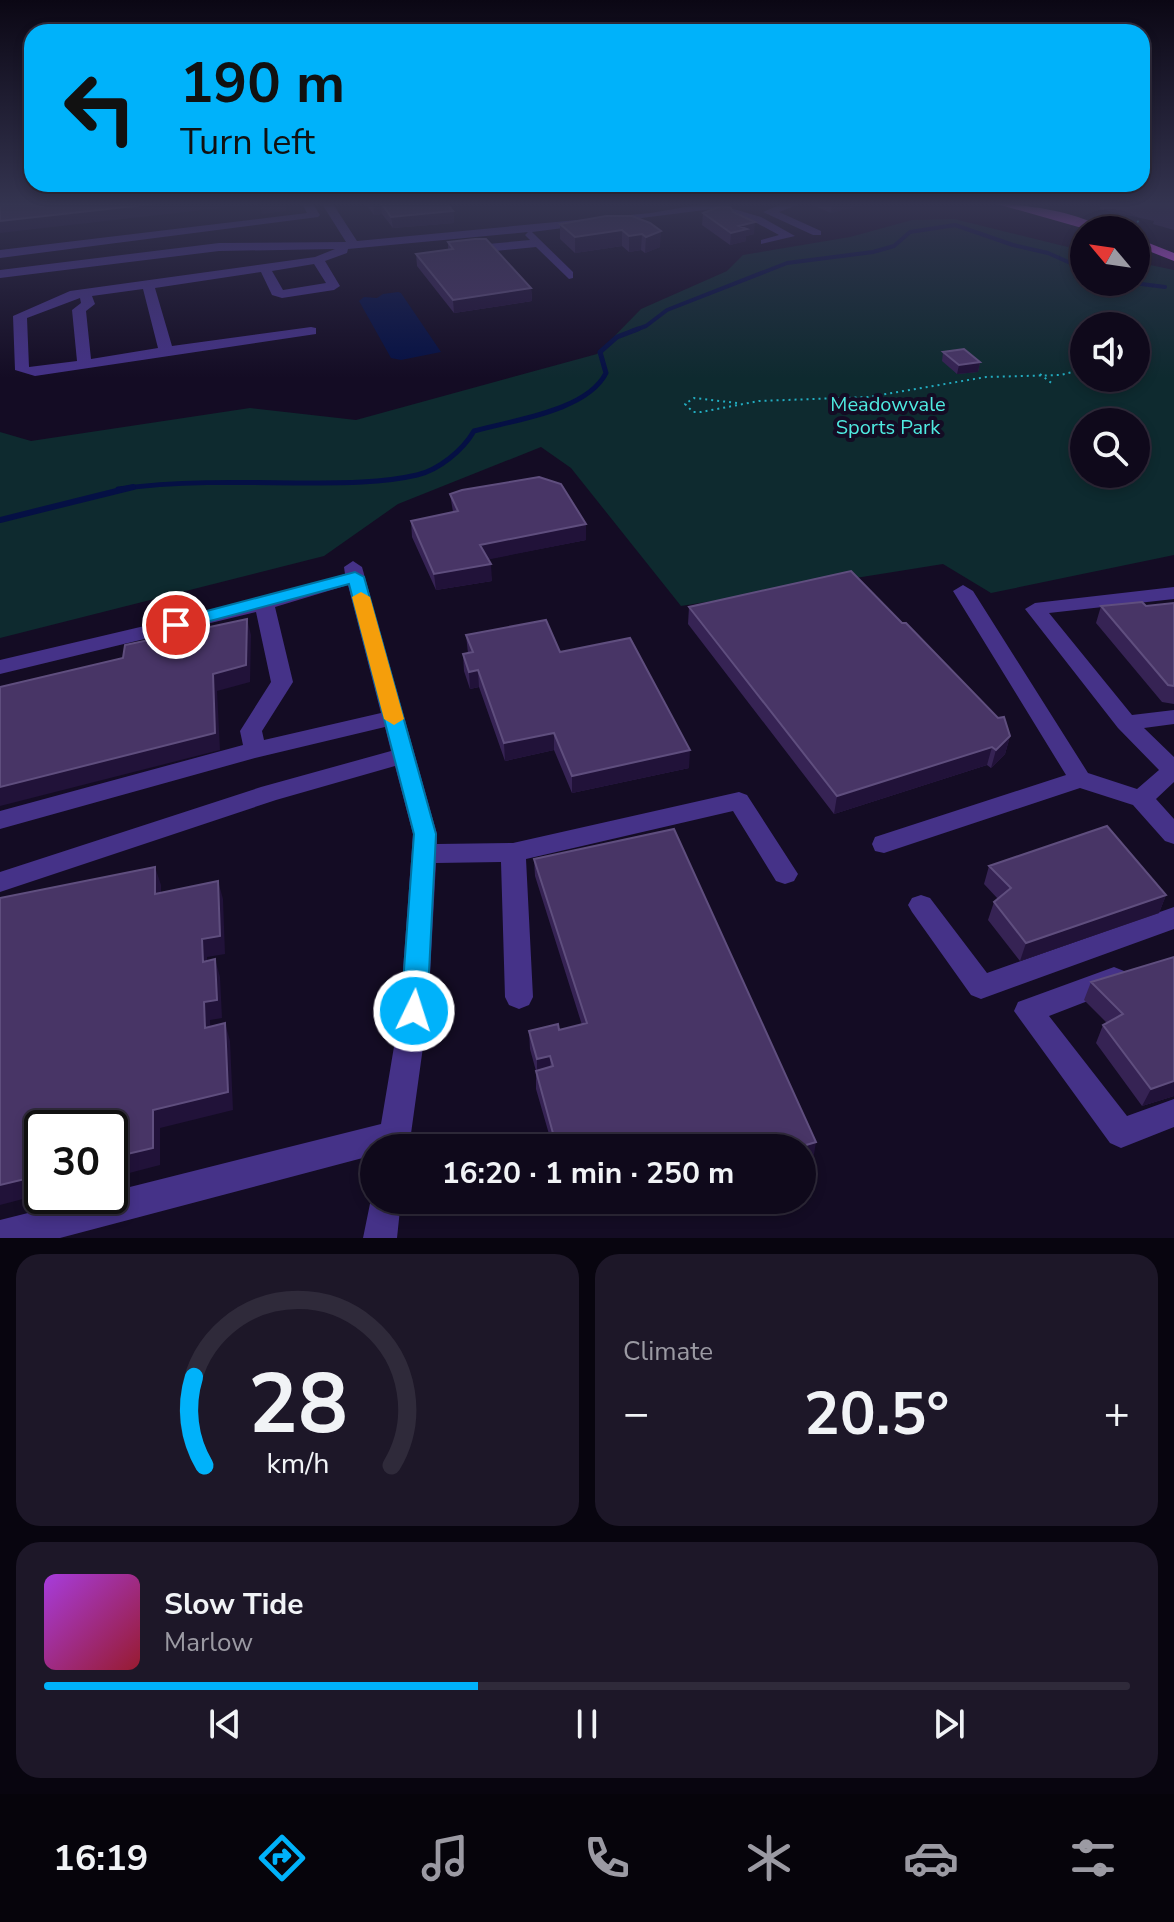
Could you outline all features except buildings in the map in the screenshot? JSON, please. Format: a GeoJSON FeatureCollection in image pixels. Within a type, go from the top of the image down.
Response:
{"type":"FeatureCollection","features":[{"type":"Feature","properties":{"kind":"street"},"geometry":{"type":"LineString","coordinates":[[0,274],[99,262]]}},
{"type":"Feature","properties":{"kind":"street"},"geometry":{"type":"LineString","coordinates":[[0,286],[172,262]]}},
{"type":"Feature","properties":{"kind":"street"},"geometry":{"type":"LineString","coordinates":[[306,262],[70,295],[20,316],[22,370],[35,372],[311,331]]}},
{"type":"Feature","properties":{"kind":"street"},"geometry":{"type":"LineString","coordinates":[[265,268],[277,292],[282,294],[334,286],[319,262]]}},
{"type":"Feature","properties":{"kind":"street"},"geometry":{"type":"LineString","coordinates":[[556,262],[569,275]]}},
{"type":"Feature","properties":{"kind":"street"},"geometry":{"type":"LineString","coordinates":[[148,285],[166,351]]}},
{"type":"Feature","properties":{"kind":"street"},"geometry":{"type":"LineString","coordinates":[[85,293],[88,304],[79,310],[85,365]]}},
{"type":"Feature","properties":{"kind":"street"},"geometry":{"type":"LineString","coordinates":[[0,667],[264,604],[354,572],[425,834],[414,1011],[395,1134]]}},
{"type":"Feature","properties":{"kind":"street"},"geometry":{"type":"LineString","coordinates":[[963,591],[1080,779]]}},
{"type":"Feature","properties":{"kind":"street"},"geometry":{"type":"LineString","coordinates":[[1141,799],[1173,769],[1126,723],[1035,609],[1174,593]]}},
{"type":"Feature","properties":{"kind":"street"},"geometry":{"type":"LineString","coordinates":[[255,750],[251,731],[282,682],[264,604]]}},
{"type":"Feature","properties":{"kind":"street"},"geometry":{"type":"LineString","coordinates":[[1126,723],[1174,717]]}},
{"type":"Feature","properties":{"kind":"street"},"geometry":{"type":"LineString","coordinates":[[0,820],[255,750],[394,718]]}},
{"type":"Feature","properties":{"kind":"street"},"geometry":{"type":"LineString","coordinates":[[0,882],[269,793],[404,755]]}},
{"type":"Feature","properties":{"kind":"street"},"geometry":{"type":"LineString","coordinates":[[884,844],[1080,779],[1141,799],[1174,835]]}},
{"type":"Feature","properties":{"kind":"street"},"geometry":{"type":"LineString","coordinates":[[424,854],[513,852],[739,801],[785,874]]}},
{"type":"Feature","properties":{"kind":"street"},"geometry":{"type":"LineString","coordinates":[[513,852],[519,997]]}},
{"type":"Feature","properties":{"kind":"street"},"geometry":{"type":"LineString","coordinates":[[921,905],[981,987],[1174,918]]}},
{"type":"Feature","properties":{"kind":"street"},"geometry":{"type":"LineString","coordinates":[[1145,968],[1028,1011],[1121,1133],[1174,1113]]}},
{"type":"Feature","properties":{"kind":"street"},"geometry":{"type":"LineString","coordinates":[[0,1237],[360,1149]]}},
{"type":"Feature","properties":{"kind":"street"},"geometry":{"type":"LineString","coordinates":[[380,1238],[383,1214]]}},
{"type":"Feature","properties":{"kind":"path"},"geometry":{"type":"LineString","coordinates":[[737,403],[694,398],[685,404],[693,412],[702,412],[737,403],[883,395],[957,380],[1015,374],[1070,373]]}},
{"type":"Feature","properties":{"kind":"path"},"geometry":{"type":"LineString","coordinates":[[1040,374],[1054,385]]}},
{"type":"Feature","properties":{"kind":"green space","name":"Meadowvale Sports Park"},"geometry":{"type":"Polygon","coordinates":[[[736,262],[1070,262],[1070,296],[1150,296],[1150,265],[1174,270],[1174,555],[991,593],[943,564],[681,606],[571,468],[541,447],[398,504],[324,556],[0,638],[0,432],[31,441],[250,408],[356,420],[597,354],[641,309],[727,271],[736,262]]]}},
{"type":"Feature","properties":{"kind":"shaded area"},"geometry":{"type":"Polygon","coordinates":[[[398,292],[441,352],[401,360],[391,358],[359,301],[364,297],[377,298],[398,292]]]}},
{"type":"Feature","properties":{"kind":"waterway"},"geometry":{"type":"LineString","coordinates":[[632,331],[646,326],[667,310],[797,262]]}},
{"type":"Feature","properties":{"kind":"waterway"},"geometry":{"type":"LineString","coordinates":[[1150,285],[1165,287]]}},
{"type":"Feature","properties":{"kind":"waterway"},"geometry":{"type":"LineString","coordinates":[[129,488],[206,483],[356,482],[402,478],[425,472],[450,458],[474,431],[548,412],[583,397],[606,373],[600,352],[617,337],[638,329]]}},
{"type":"Feature","properties":{"kind":"waterway"},"geometry":{"type":"LineString","coordinates":[[129,488],[133,487]]}},
{"type":"Feature","properties":{"kind":"waterway"},"geometry":{"type":"LineString","coordinates":[[0,520],[129,488]]}},
{"type":"Feature","properties":{"kind":"waterway"},"geometry":{"type":"LineString","coordinates":[[118,489],[129,488]]}},
{"type":"Feature","properties":{"kind":"slow traffic"},"geometry":{"type":"LineString","coordinates":[[361,597],[394,719]]}},
{"type":"Feature","properties":{"kind":"route"},"geometry":{"type":"LineString","coordinates":[[176,625],[264,604],[355,577],[425,834],[414,1011]]}}]}
